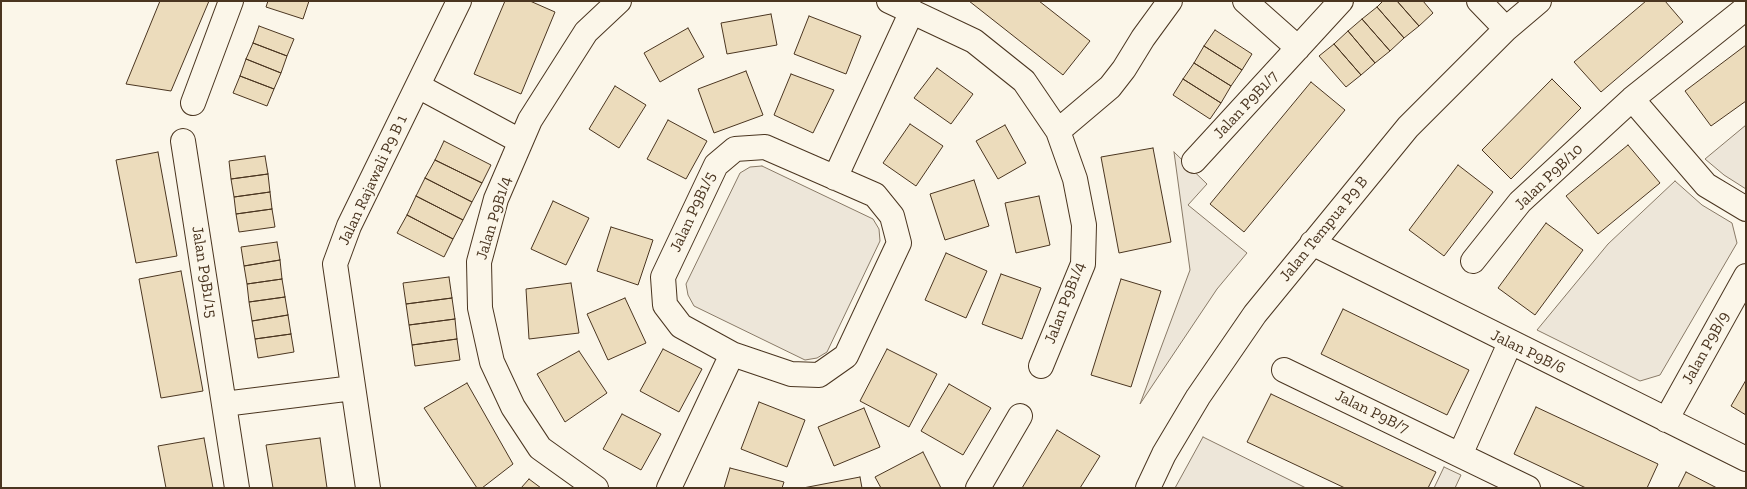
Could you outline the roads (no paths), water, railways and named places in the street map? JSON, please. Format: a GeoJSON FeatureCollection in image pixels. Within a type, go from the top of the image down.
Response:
{"type":"FeatureCollection","features":[{"type":"Feature","properties":{"kind":"street"},"geometry":{"type":"LineString","coordinates":[[193,103],[231,1]]}},
{"type":"Feature","properties":{"kind":"street","name":"Jalan Rajawali P9 B 1"},"geometry":{"type":"LineString","coordinates":[[368,488],[335,264],[348,226],[459,1]]}},
{"type":"Feature","properties":{"kind":"street","name":"Jalan P9B1/4"},"geometry":{"type":"LineString","coordinates":[[596,488],[540,448],[513,407],[492,362],[480,308],[479,262],[496,199],[530,120],[586,32],[619,1]]}},
{"type":"Feature","properties":{"kind":"street","name":"Jalan P9B1/4"},"geometry":{"type":"LineString","coordinates":[[889,1],[974,41],[1024,81],[1058,131],[1075,179],[1084,225],[1083,264],[1041,366]]}},
{"type":"Feature","properties":{"kind":"street"},"geometry":{"type":"LineString","coordinates":[[1058,131],[1110,87],[1170,1]]}},
{"type":"Feature","properties":{"kind":"street"},"geometry":{"type":"LineString","coordinates":[[1246,1],[1298,48]]}},
{"type":"Feature","properties":{"kind":"street","name":"Jalan P9B1/7"},"geometry":{"type":"LineString","coordinates":[[1194,161],[1341,1]]}},
{"type":"Feature","properties":{"kind":"street"},"geometry":{"type":"LineString","coordinates":[[1479,1],[1506,29]]}},
{"type":"Feature","properties":{"kind":"street","name":"Jalan Tempua P9 B"},"geometry":{"type":"LineString","coordinates":[[1148,488],[1164,454],[1198,397],[1255,314],[1312,243],[1408,127],[1506,29],[1539,1]]}},
{"type":"Feature","properties":{"kind":"street","name":"Jalan P9B/10"},"geometry":{"type":"LineString","coordinates":[[1473,261],[1520,202],[1632,99],[1746,8]]}},
{"type":"Feature","properties":{"kind":"street"},"geometry":{"type":"LineString","coordinates":[[835,178],[912,11]]}},
{"type":"Feature","properties":{"kind":"street"},"geometry":{"type":"LineString","coordinates":[[418,86],[520,141]]}},
{"type":"Feature","properties":{"kind":"street"},"geometry":{"type":"LineString","coordinates":[[1632,99],[1706,185],[1746,209]]}},
{"type":"Feature","properties":{"kind":"street","name":"Jalan P9B1/15"},"geometry":{"type":"LineString","coordinates":[[183,141],[237,488]]}},
{"type":"Feature","properties":{"kind":"street","name":"Jalan P9B1/5"},"geometry":{"type":"LineString","coordinates":[[765,147],[835,178],[875,195],[892,216],[899,242],[846,356],[820,375],[791,374],[732,354],[680,326],[665,305],[663,277],[716,164],[736,149],[765,147]]}},
{"type":"Feature","properties":{"kind":"street","name":"Jalan P9B/6"},"geometry":{"type":"LineString","coordinates":[[1312,243],[1746,459]]}},
{"type":"Feature","properties":{"kind":"street","name":"Jalan P9B/9"},"geometry":{"type":"LineString","coordinates":[[1666,420],[1746,276]]}},
{"type":"Feature","properties":{"kind":"street"},"geometry":{"type":"LineString","coordinates":[[1460,455],[1510,343]]}},
{"type":"Feature","properties":{"kind":"street"},"geometry":{"type":"LineString","coordinates":[[669,488],[732,354]]}},
{"type":"Feature","properties":{"kind":"street","name":"Jalan P9B/7"},"geometry":{"type":"LineString","coordinates":[[1284,370],[1528,488]]}},
{"type":"Feature","properties":{"kind":"street"},"geometry":{"type":"LineString","coordinates":[[224,404],[354,388]]}},
{"type":"Feature","properties":{"kind":"street"},"geometry":{"type":"LineString","coordinates":[[978,488],[1020,416]]}}]}
